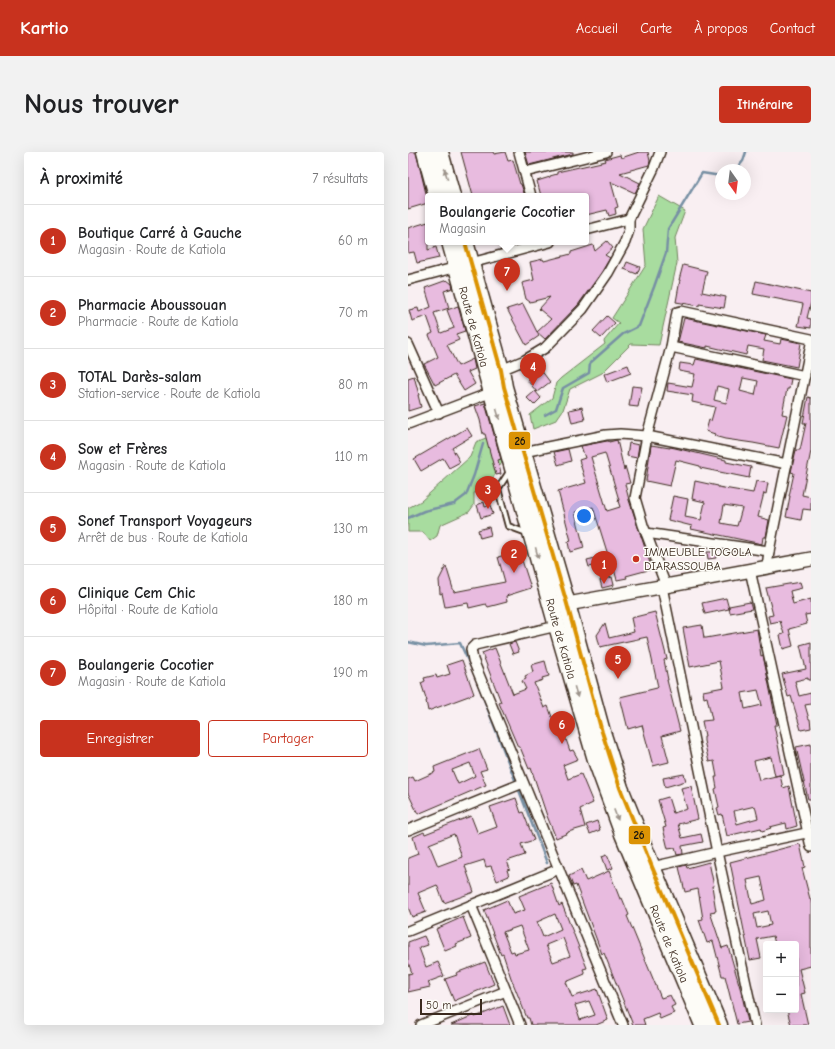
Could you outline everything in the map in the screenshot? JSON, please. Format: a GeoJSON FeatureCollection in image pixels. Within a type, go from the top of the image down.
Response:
{"type":"FeatureCollection","features":[{"type":"Feature","properties":{"kind":"highway"},"geometry":{"type":"LineString","coordinates":[[425,152],[436,193]]}},
{"type":"Feature","properties":{"kind":"highway"},"geometry":{"type":"LineString","coordinates":[[440,152],[451,193]]}},
{"type":"Feature","properties":{"kind":"highway","name":"Route de Katiola"},"geometry":{"type":"LineString","coordinates":[[452,245],[464,265],[501,370],[498,390],[523,452],[559,606],[557,626],[597,763],[623,834],[703,1025]]}},
{"type":"Feature","properties":{"kind":"highway","name":"Route de Katiola"},"geometry":{"type":"LineString","coordinates":[[465,245],[464,265],[498,390],[513,468],[532,535],[559,606],[620,788],[719,1025]]}},
{"type":"Feature","properties":{"kind":"street"},"geometry":{"type":"LineString","coordinates":[[519,152],[529,193]]}},
{"type":"Feature","properties":{"kind":"street"},"geometry":{"type":"LineString","coordinates":[[524,172],[606,152]]}},
{"type":"Feature","properties":{"kind":"street"},"geometry":{"type":"LineString","coordinates":[[501,370],[525,360],[545,348],[583,309],[608,272],[625,242],[629,230],[629,219],[654,168],[660,152]]}},
{"type":"Feature","properties":{"kind":"street"},"geometry":{"type":"LineString","coordinates":[[589,229],[629,219]]}},
{"type":"Feature","properties":{"kind":"street"},"geometry":{"type":"LineString","coordinates":[[408,280],[538,245]]}},
{"type":"Feature","properties":{"kind":"street"},"geometry":{"type":"LineString","coordinates":[[755,1025],[717,852],[664,587],[636,498],[647,436],[671,347],[677,312],[679,311],[811,339]]}},
{"type":"Feature","properties":{"kind":"street"},"geometry":{"type":"LineString","coordinates":[[408,344],[410,356],[439,413]]}},
{"type":"Feature","properties":{"kind":"street"},"geometry":{"type":"LineString","coordinates":[[767,567],[811,344]]}},
{"type":"Feature","properties":{"kind":"street"},"geometry":{"type":"LineString","coordinates":[[671,347],[805,376]]}},
{"type":"Feature","properties":{"kind":"street"},"geometry":{"type":"LineString","coordinates":[[408,424],[498,390]]}},
{"type":"Feature","properties":{"kind":"street"},"geometry":{"type":"LineString","coordinates":[[523,452],[606,435],[620,434],[647,436],[787,464]]}},
{"type":"Feature","properties":{"kind":"street"},"geometry":{"type":"LineString","coordinates":[[646,532],[769,551]]}},
{"type":"Feature","properties":{"kind":"street"},"geometry":{"type":"LineString","coordinates":[[559,606],[811,559]]}},
{"type":"Feature","properties":{"kind":"street"},"geometry":{"type":"LineString","coordinates":[[750,570],[811,846]]}},
{"type":"Feature","properties":{"kind":"street"},"geometry":{"type":"LineString","coordinates":[[557,626],[475,645],[471,649],[473,660],[622,1025]]}},
{"type":"Feature","properties":{"kind":"street"},"geometry":{"type":"LineString","coordinates":[[408,830],[523,783]]}},
{"type":"Feature","properties":{"kind":"street"},"geometry":{"type":"LineString","coordinates":[[652,867],[809,832]]}},
{"type":"Feature","properties":{"kind":"street"},"geometry":{"type":"LineString","coordinates":[[408,930],[559,869]]}},
{"type":"Feature","properties":{"kind":"street"},"geometry":{"type":"LineString","coordinates":[[471,905],[520,1025]]}},
{"type":"Feature","properties":{"kind":"street"},"geometry":{"type":"LineString","coordinates":[[421,1025],[506,991]]}},
{"type":"Feature","properties":{"kind":"green space"},"geometry":{"type":"Polygon","coordinates":[[[659,196],[685,211],[675,238],[677,263],[659,345],[631,344],[602,373],[570,389],[563,410],[556,420],[533,429],[530,415],[552,398],[556,383],[561,378],[605,344],[604,341],[619,323],[612,318],[646,265],[643,229],[659,196]]]}},
{"type":"Feature","properties":{"kind":"green space"},"geometry":{"type":"Polygon","coordinates":[[[498,433],[505,457],[486,490],[474,493],[474,505],[469,512],[440,525],[437,536],[430,541],[423,532],[408,532],[408,508],[421,501],[470,457],[476,442],[498,433]]]}},
{"type":"Feature","properties":{"kind":"building"},"geometry":{"type":"Polygon","coordinates":[[[408,152],[416,152],[426,193],[425,204],[408,209],[408,152]]]}},
{"type":"Feature","properties":{"kind":"building"},"geometry":{"type":"Polygon","coordinates":[[[461,152],[493,152],[494,154],[505,152],[508,161],[513,160],[524,193],[472,193],[461,152]]]}},
{"type":"Feature","properties":{"kind":"building"},"geometry":{"type":"Polygon","coordinates":[[[525,152],[573,152],[573,154],[529,165],[525,152]]]}},
{"type":"Feature","properties":{"kind":"building"},"geometry":{"type":"Polygon","coordinates":[[[639,152],[648,152],[650,161],[649,165],[620,173],[640,183],[635,193],[611,182],[618,207],[615,208],[616,214],[609,216],[607,210],[589,214],[589,193],[540,193],[537,181],[557,174],[557,172],[606,161],[605,159],[620,155],[621,158],[639,152]]]}},
{"type":"Feature","properties":{"kind":"building"},"geometry":{"type":"Polygon","coordinates":[[[425,223],[425,245],[428,245],[428,250],[436,247],[439,258],[417,263],[414,252],[408,253],[408,228],[425,223]]]}},
{"type":"Feature","properties":{"kind":"building"},"geometry":{"type":"Polygon","coordinates":[[[607,241],[613,248],[605,255],[610,258],[601,273],[578,305],[545,339],[537,332],[551,319],[539,309],[550,297],[530,302],[526,299],[522,283],[534,280],[530,262],[543,259],[544,261],[571,254],[571,252],[593,245],[595,251],[607,241]]]}},
{"type":"Feature","properties":{"kind":"building"},"geometry":{"type":"Polygon","coordinates":[[[627,262],[640,267],[637,274],[624,269],[627,262]]]}},
{"type":"Feature","properties":{"kind":"building"},"geometry":{"type":"Polygon","coordinates":[[[683,265],[707,271],[702,292],[726,297],[724,308],[676,302],[683,265]]]}},
{"type":"Feature","properties":{"kind":"building"},"geometry":{"type":"Polygon","coordinates":[[[447,280],[452,284],[453,288],[444,291],[449,308],[434,313],[441,333],[454,328],[447,310],[458,306],[465,331],[456,334],[459,340],[447,345],[458,366],[473,359],[475,369],[468,372],[475,384],[464,391],[454,375],[435,385],[424,364],[438,357],[429,335],[433,333],[427,316],[412,321],[409,310],[418,308],[419,312],[431,307],[425,288],[447,280]]]}},
{"type":"Feature","properties":{"kind":"building"},"geometry":{"type":"Polygon","coordinates":[[[756,281],[811,293],[811,302],[807,318],[811,319],[811,328],[798,326],[803,304],[753,294],[756,281]]]}},
{"type":"Feature","properties":{"kind":"building"},"geometry":{"type":"Polygon","coordinates":[[[523,304],[539,336],[526,345],[507,309],[523,304]]]}},
{"type":"Feature","properties":{"kind":"building"},"geometry":{"type":"Polygon","coordinates":[[[607,316],[615,323],[601,338],[593,331],[607,316]]]}},
{"type":"Feature","properties":{"kind":"building"},"geometry":{"type":"Polygon","coordinates":[[[684,318],[766,335],[764,341],[780,344],[781,339],[801,343],[797,367],[762,360],[764,349],[748,346],[746,355],[707,346],[707,348],[678,342],[684,318]]]}},
{"type":"Feature","properties":{"kind":"building"},"geometry":{"type":"Polygon","coordinates":[[[696,359],[791,379],[789,389],[787,389],[782,414],[787,415],[779,448],[725,439],[714,436],[715,434],[706,431],[715,407],[692,402],[693,395],[667,391],[668,383],[692,387],[695,374],[679,371],[680,363],[694,365],[696,359]],[[743,378],[740,391],[755,395],[758,381],[743,378]],[[717,386],[714,400],[726,403],[729,389],[717,386]]]}},
{"type":"Feature","properties":{"kind":"building"},"geometry":{"type":"Polygon","coordinates":[[[628,365],[631,373],[607,382],[604,374],[628,365]]]}},
{"type":"Feature","properties":{"kind":"building"},"geometry":{"type":"Polygon","coordinates":[[[541,370],[550,382],[537,392],[527,380],[541,370]]]}},
{"type":"Feature","properties":{"kind":"building"},"geometry":{"type":"Polygon","coordinates":[[[414,376],[421,407],[408,411],[408,378],[414,376]]]}},
{"type":"Feature","properties":{"kind":"building"},"geometry":{"type":"Polygon","coordinates":[[[632,386],[642,387],[638,407],[629,406],[632,386]]]}},
{"type":"Feature","properties":{"kind":"building"},"geometry":{"type":"Polygon","coordinates":[[[535,391],[541,398],[534,405],[527,398],[535,391]]]}},
{"type":"Feature","properties":{"kind":"building"},"geometry":{"type":"Polygon","coordinates":[[[808,397],[811,398],[811,451],[802,495],[811,497],[811,510],[803,509],[801,520],[786,517],[794,473],[791,472],[796,450],[800,450],[806,423],[803,423],[808,397]]]}},
{"type":"Feature","properties":{"kind":"building"},"geometry":{"type":"Polygon","coordinates":[[[485,403],[501,459],[498,460],[501,474],[496,475],[485,434],[483,434],[475,406],[485,403]]]}},
{"type":"Feature","properties":{"kind":"building"},"geometry":{"type":"Polygon","coordinates":[[[582,407],[585,420],[572,423],[569,410],[582,407]]]}},
{"type":"Feature","properties":{"kind":"building"},"geometry":{"type":"Polygon","coordinates":[[[467,428],[472,436],[452,448],[460,462],[449,468],[443,458],[421,471],[414,459],[467,428]]]}},
{"type":"Feature","properties":{"kind":"building"},"geometry":{"type":"Polygon","coordinates":[[[617,440],[624,470],[625,466],[630,483],[625,484],[629,500],[652,569],[617,580],[612,562],[589,567],[587,560],[608,555],[593,507],[575,512],[584,548],[570,552],[568,542],[571,541],[558,491],[586,483],[579,460],[585,458],[581,446],[607,441],[617,440]],[[605,453],[591,457],[607,511],[620,507],[605,453]]]}},
{"type":"Feature","properties":{"kind":"building"},"geometry":{"type":"Polygon","coordinates":[[[629,443],[639,445],[637,458],[627,456],[629,443]]]}},
{"type":"Feature","properties":{"kind":"building"},"geometry":{"type":"Polygon","coordinates":[[[651,445],[675,448],[726,460],[726,462],[751,467],[749,478],[700,468],[700,466],[676,460],[670,486],[646,481],[651,445]]]}},
{"type":"Feature","properties":{"kind":"building"},"geometry":{"type":"Polygon","coordinates":[[[568,449],[571,461],[558,465],[554,452],[568,449]]]}},
{"type":"Feature","properties":{"kind":"building"},"geometry":{"type":"Polygon","coordinates":[[[695,481],[718,487],[753,493],[756,481],[768,483],[758,517],[769,520],[766,537],[763,537],[762,544],[691,529],[692,526],[668,520],[673,496],[688,499],[685,517],[701,520],[705,502],[692,499],[695,481]],[[724,505],[721,523],[737,526],[742,508],[724,505]]]}},
{"type":"Feature","properties":{"kind":"building"},"geometry":{"type":"Polygon","coordinates":[[[484,502],[485,507],[490,505],[493,514],[481,518],[477,505],[484,502]]]}},
{"type":"Feature","properties":{"kind":"building"},"geometry":{"type":"Polygon","coordinates":[[[489,527],[491,535],[480,538],[478,530],[489,527]]]}},
{"type":"Feature","properties":{"kind":"building"},"geometry":{"type":"Polygon","coordinates":[[[519,551],[531,588],[506,596],[507,602],[488,607],[486,604],[469,608],[468,603],[445,607],[442,593],[440,594],[439,580],[446,566],[454,592],[505,582],[498,557],[519,551]]]}},
{"type":"Feature","properties":{"kind":"building"},"geometry":{"type":"Polygon","coordinates":[[[707,552],[715,552],[716,558],[708,559],[707,552]]]}},
{"type":"Feature","properties":{"kind":"building"},"geometry":{"type":"Polygon","coordinates":[[[612,577],[614,585],[602,588],[600,580],[612,577]]]}},
{"type":"Feature","properties":{"kind":"building"},"geometry":{"type":"Polygon","coordinates":[[[800,582],[802,588],[790,591],[793,604],[811,599],[811,614],[805,615],[807,624],[789,629],[793,646],[783,649],[780,635],[784,634],[780,621],[770,623],[768,616],[773,615],[766,588],[800,582]]]}},
{"type":"Feature","properties":{"kind":"building"},"geometry":{"type":"Polygon","coordinates":[[[726,598],[729,609],[705,614],[702,603],[726,598]]]}},
{"type":"Feature","properties":{"kind":"building"},"geometry":{"type":"Polygon","coordinates":[[[750,602],[752,609],[730,613],[729,606],[750,602]]]}},
{"type":"Feature","properties":{"kind":"building"},"geometry":{"type":"Polygon","coordinates":[[[655,612],[667,659],[664,660],[667,680],[680,731],[662,736],[669,762],[653,766],[642,725],[628,729],[620,697],[658,687],[647,637],[600,647],[597,635],[605,623],[609,638],[634,632],[631,618],[655,612]]]}},
{"type":"Feature","properties":{"kind":"building"},"geometry":{"type":"Polygon","coordinates":[[[702,625],[704,638],[757,629],[761,656],[763,655],[777,725],[774,725],[784,774],[775,776],[771,757],[754,761],[759,780],[780,775],[783,788],[789,786],[797,826],[787,829],[786,823],[770,827],[771,828],[762,831],[761,828],[727,836],[722,814],[719,815],[717,808],[719,807],[715,789],[717,788],[715,777],[717,777],[714,761],[709,762],[704,741],[705,736],[702,721],[712,720],[707,697],[704,698],[703,691],[724,687],[719,661],[690,667],[683,628],[702,625]],[[758,690],[742,693],[745,709],[762,705],[758,690]],[[755,806],[734,811],[737,824],[758,818],[755,806]]]}},
{"type":"Feature","properties":{"kind":"building"},"geometry":{"type":"Polygon","coordinates":[[[515,642],[519,652],[513,654],[509,644],[515,642]]]}},
{"type":"Feature","properties":{"kind":"building"},"geometry":{"type":"Polygon","coordinates":[[[811,642],[811,680],[808,680],[808,678],[795,681],[799,696],[811,693],[811,704],[805,705],[810,719],[811,728],[801,730],[791,696],[788,697],[782,674],[806,669],[800,645],[811,642]]]}},
{"type":"Feature","properties":{"kind":"building"},"geometry":{"type":"Polygon","coordinates":[[[495,648],[513,694],[526,689],[522,681],[526,679],[525,676],[533,672],[531,665],[545,661],[549,676],[534,683],[544,708],[548,706],[558,733],[563,731],[570,751],[573,750],[578,759],[563,765],[568,779],[581,774],[593,803],[580,809],[585,827],[568,832],[556,838],[531,768],[529,769],[520,747],[518,747],[499,703],[501,702],[482,653],[495,648]]]}},
{"type":"Feature","properties":{"kind":"building"},"geometry":{"type":"Polygon","coordinates":[[[462,660],[474,694],[428,711],[427,701],[421,683],[425,681],[424,678],[436,675],[437,678],[450,674],[447,665],[462,660]]]}},
{"type":"Feature","properties":{"kind":"building"},"geometry":{"type":"Polygon","coordinates":[[[811,744],[811,799],[808,799],[796,747],[811,744]]]}},
{"type":"Feature","properties":{"kind":"building"},"geometry":{"type":"Polygon","coordinates":[[[479,749],[487,769],[480,771],[486,785],[418,814],[408,793],[408,779],[413,777],[415,781],[435,772],[434,767],[479,749]],[[470,763],[452,770],[458,784],[475,776],[470,763]]]}},
{"type":"Feature","properties":{"kind":"building"},"geometry":{"type":"Polygon","coordinates":[[[684,774],[686,781],[665,787],[663,778],[684,774]]]}},
{"type":"Feature","properties":{"kind":"building"},"geometry":{"type":"Polygon","coordinates":[[[691,786],[698,819],[678,824],[682,838],[701,834],[703,842],[682,846],[683,854],[677,855],[675,848],[668,849],[663,828],[666,827],[658,800],[668,797],[673,813],[687,809],[681,788],[691,786]]]}},
{"type":"Feature","properties":{"kind":"building"},"geometry":{"type":"Polygon","coordinates":[[[516,798],[521,813],[523,812],[534,840],[521,844],[525,855],[507,861],[510,869],[507,870],[509,876],[497,881],[491,866],[486,867],[484,860],[465,866],[474,892],[444,903],[437,885],[418,893],[426,912],[412,917],[408,907],[408,858],[418,854],[413,837],[424,832],[425,834],[471,816],[478,834],[497,827],[490,807],[516,798]],[[454,834],[429,844],[438,866],[462,857],[454,834]]]}},
{"type":"Feature","properties":{"kind":"building"},"geometry":{"type":"Polygon","coordinates":[[[597,821],[600,830],[590,834],[586,825],[597,821]]]}},
{"type":"Feature","properties":{"kind":"building"},"geometry":{"type":"Polygon","coordinates":[[[800,844],[805,867],[802,868],[810,899],[811,898],[811,966],[799,969],[799,941],[774,941],[773,936],[757,939],[761,958],[750,960],[730,862],[800,844]],[[761,877],[747,880],[752,904],[766,900],[761,877]],[[768,911],[754,914],[757,928],[771,925],[768,911]]]}},
{"type":"Feature","properties":{"kind":"building"},"geometry":{"type":"Polygon","coordinates":[[[607,854],[613,868],[607,870],[602,856],[607,854]]]}},
{"type":"Feature","properties":{"kind":"building"},"geometry":{"type":"Polygon","coordinates":[[[709,862],[714,886],[712,886],[716,911],[710,912],[722,948],[728,946],[748,1022],[737,1024],[725,976],[722,976],[713,941],[707,943],[699,920],[703,919],[698,889],[685,892],[679,867],[686,865],[687,868],[709,862]]]}},
{"type":"Feature","properties":{"kind":"building"},"geometry":{"type":"Polygon","coordinates":[[[581,870],[586,881],[609,871],[620,899],[622,898],[629,915],[627,916],[661,998],[670,995],[675,1005],[671,1007],[674,1013],[660,1019],[658,1013],[643,1019],[645,1025],[633,1025],[604,953],[602,954],[576,885],[573,886],[569,876],[581,870]]]}},
{"type":"Feature","properties":{"kind":"building"},"geometry":{"type":"Polygon","coordinates":[[[551,883],[559,906],[562,904],[587,968],[583,969],[585,974],[566,982],[572,997],[597,989],[608,1020],[596,1025],[531,1025],[511,978],[503,954],[501,955],[484,910],[507,900],[513,914],[525,910],[519,896],[551,883]],[[555,914],[537,922],[543,937],[561,929],[555,914]],[[520,926],[503,932],[511,952],[514,951],[515,954],[529,950],[520,926]],[[563,938],[546,945],[553,962],[570,956],[563,938]],[[589,1001],[575,1005],[580,1020],[595,1015],[589,1001]]]}},
{"type":"Feature","properties":{"kind":"building"},"geometry":{"type":"Polygon","coordinates":[[[463,917],[471,938],[456,944],[457,946],[445,951],[436,929],[463,917]]]}},
{"type":"Feature","properties":{"kind":"building"},"geometry":{"type":"Polygon","coordinates":[[[424,936],[428,945],[419,948],[426,967],[438,962],[444,976],[428,982],[430,987],[408,992],[408,974],[412,973],[408,962],[408,942],[424,936]]]}},
{"type":"Feature","properties":{"kind":"building"},"geometry":{"type":"Polygon","coordinates":[[[485,962],[494,984],[454,1001],[445,979],[457,975],[456,973],[485,962]]]}},
{"type":"Feature","properties":{"kind":"building"},"geometry":{"type":"Polygon","coordinates":[[[799,969],[805,993],[801,994],[808,1025],[791,1025],[788,1013],[799,1013],[799,969]]]}},
{"type":"Feature","properties":{"kind":"building"},"geometry":{"type":"Polygon","coordinates":[[[503,1006],[510,1025],[451,1025],[474,1015],[475,1017],[503,1006]]]}},
{"type":"Feature","properties":{"kind":"waterway"},"geometry":{"type":"LineString","coordinates":[[741,164],[746,152]]}},
{"type":"Feature","properties":{"kind":"waterway"},"geometry":{"type":"LineString","coordinates":[[545,415],[556,409],[563,388],[589,373],[590,363],[623,334],[639,326],[666,253],[668,229],[702,173],[715,175]]}},
{"type":"Feature","properties":{"kind":"waterway"},"geometry":{"type":"LineString","coordinates":[[408,518],[424,511],[454,504],[466,495],[474,475],[483,444]]}},
{"type":"Feature","properties":{"kind":"waterway"},"geometry":{"type":"LineString","coordinates":[[408,642],[426,646],[460,643],[475,676],[547,863]]}},
{"type":"Feature","properties":{"kind":"transit line","name":"26"},"geometry":{"type":"LineString","coordinates":[[466,245],[501,370],[504,387],[567,604],[602,732],[620,788],[719,1025]]}},
{"type":"Feature","properties":{"kind":"place","name":"Boulangerie Cocotier"},"geometry":{"type":"Point","coordinates":[507,291]}},
{"type":"Feature","properties":{"kind":"place","name":"Sow et Frères"},"geometry":{"type":"Point","coordinates":[533,386]}},
{"type":"Feature","properties":{"kind":"place","name":"TOTAL Darès-salam"},"geometry":{"type":"Point","coordinates":[488,509]}},
{"type":"Feature","properties":{"kind":"place","name":"IMMEUBLE TOGOLA DIARASSOUBA"},"geometry":{"type":"Point","coordinates":[636,559]}},
{"type":"Feature","properties":{"kind":"place","name":"Pharmacie Aboussouan"},"geometry":{"type":"Point","coordinates":[514,573]}},
{"type":"Feature","properties":{"kind":"place","name":"Boutique Carré à Gauche"},"geometry":{"type":"Point","coordinates":[604,584]}},
{"type":"Feature","properties":{"kind":"place","name":"Sonef Transport Voyageurs"},"geometry":{"type":"Point","coordinates":[618,679]}},
{"type":"Feature","properties":{"kind":"place","name":"Clinique Cem Chic"},"geometry":{"type":"Point","coordinates":[562,744]}}]}
